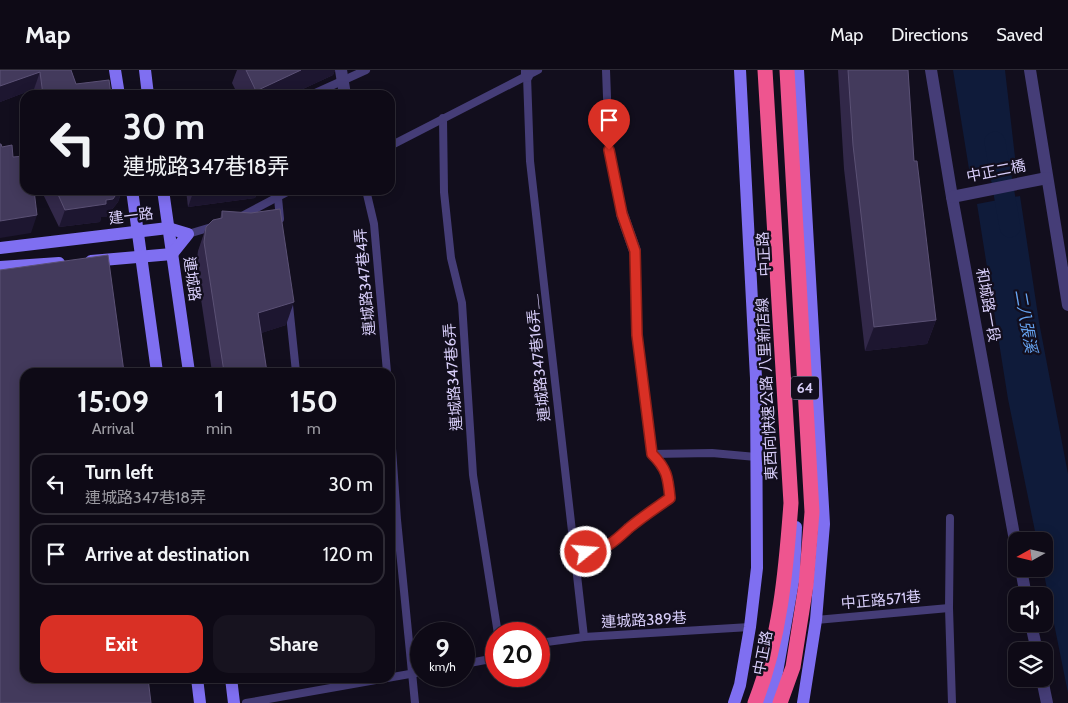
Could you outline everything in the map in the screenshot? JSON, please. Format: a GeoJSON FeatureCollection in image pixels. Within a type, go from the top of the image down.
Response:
{"type":"FeatureCollection","features":[{"type":"Feature","properties":{"kind":"highway","name":"東西向快速公路 八里新店線"},"geometry":{"type":"LineString","coordinates":[[756,703],[778,629],[787,566],[791,503],[765,70]]}},
{"type":"Feature","properties":{"kind":"highway","name":"64"},"geometry":{"type":"LineString","coordinates":[[780,703],[793,667],[806,584],[812,512],[787,70]]}},
{"type":"Feature","properties":{"kind":"main road"},"geometry":{"type":"LineString","coordinates":[[115,70],[117,90]]}},
{"type":"Feature","properties":{"kind":"main road"},"geometry":{"type":"LineString","coordinates":[[145,70],[147,90]]}},
{"type":"Feature","properties":{"kind":"main road","name":"中正路"},"geometry":{"type":"LineString","coordinates":[[734,703],[740,685],[750,627],[757,568],[755,368],[740,70]]}},
{"type":"Feature","properties":{"kind":"main road","name":"中正路"},"geometry":{"type":"LineString","coordinates":[[767,703],[776,678],[794,576],[797,484],[782,293],[771,70]]}},
{"type":"Feature","properties":{"kind":"main road"},"geometry":{"type":"LineString","coordinates":[[798,70],[824,524],[816,620],[803,703]]}},
{"type":"Feature","properties":{"kind":"main road"},"geometry":{"type":"LineString","coordinates":[[133,195],[156,368]]}},
{"type":"Feature","properties":{"kind":"main road","name":"連城路"},"geometry":{"type":"LineString","coordinates":[[164,195],[188,368]]}},
{"type":"Feature","properties":{"kind":"main road","name":"建一路"},"geometry":{"type":"LineString","coordinates":[[0,248],[168,228],[188,234]]}},
{"type":"Feature","properties":{"kind":"main road"},"geometry":{"type":"LineString","coordinates":[[0,267],[172,254],[188,234]]}},
{"type":"Feature","properties":{"kind":"main road"},"geometry":{"type":"LineString","coordinates":[[776,678],[780,703]]}},
{"type":"Feature","properties":{"kind":"main road"},"geometry":{"type":"LineString","coordinates":[[198,683],[200,703]]}},
{"type":"Feature","properties":{"kind":"main road"},"geometry":{"type":"LineString","coordinates":[[232,683],[234,703]]}},
{"type":"Feature","properties":{"kind":"street","name":"和城路一段"},"geometry":{"type":"LineString","coordinates":[[931,70],[952,197],[1013,532]]}},
{"type":"Feature","properties":{"kind":"street"},"geometry":{"type":"LineString","coordinates":[[1030,70],[1068,305]]}},
{"type":"Feature","properties":{"kind":"street"},"geometry":{"type":"LineString","coordinates":[[341,75],[344,90]]}},
{"type":"Feature","properties":{"kind":"street","name":"中正二橋"},"geometry":{"type":"LineString","coordinates":[[952,197],[1047,178]]}},
{"type":"Feature","properties":{"kind":"street"},"geometry":{"type":"LineString","coordinates":[[622,214],[635,251]]}},
{"type":"Feature","properties":{"kind":"street"},"geometry":{"type":"LineString","coordinates":[[1043,687],[1046,703]]}},
{"type":"Feature","properties":{"kind":"lane"},"geometry":{"type":"LineString","coordinates":[[318,90],[341,75],[366,70]]}},
{"type":"Feature","properties":{"kind":"lane"},"geometry":{"type":"LineString","coordinates":[[606,70],[609,150],[622,214]]}},
{"type":"Feature","properties":{"kind":"lane"},"geometry":{"type":"LineString","coordinates":[[395,143],[531,72]]}},
{"type":"Feature","properties":{"kind":"lane","name":"連城路347巷16弄＿"},"geometry":{"type":"LineString","coordinates":[[531,72],[530,161],[584,637]]}},
{"type":"Feature","properties":{"kind":"lane","name":"連城路347巷6弄"},"geometry":{"type":"LineString","coordinates":[[443,118],[444,192],[451,258],[462,303],[474,475],[496,622]]}},
{"type":"Feature","properties":{"kind":"lane"},"geometry":{"type":"LineString","coordinates":[[232,220],[282,195]]}},
{"type":"Feature","properties":{"kind":"lane","name":"連城路347巷4弄"},"geometry":{"type":"LineString","coordinates":[[367,195],[374,224],[386,368]]}},
{"type":"Feature","properties":{"kind":"lane"},"geometry":{"type":"LineString","coordinates":[[278,198],[281,228]]}},
{"type":"Feature","properties":{"kind":"lane"},"geometry":{"type":"LineString","coordinates":[[188,234],[224,223]]}},
{"type":"Feature","properties":{"kind":"lane"},"geometry":{"type":"LineString","coordinates":[[575,553],[597,551],[615,542],[630,528],[670,498],[668,478],[663,465],[652,454],[637,335],[635,251]]}},
{"type":"Feature","properties":{"kind":"lane"},"geometry":{"type":"LineString","coordinates":[[288,296],[296,368]]}},
{"type":"Feature","properties":{"kind":"lane"},"geometry":{"type":"LineString","coordinates":[[652,454],[712,452],[756,457]]}},
{"type":"Feature","properties":{"kind":"lane"},"geometry":{"type":"LineString","coordinates":[[395,491],[410,653]]}},
{"type":"Feature","properties":{"kind":"lane"},"geometry":{"type":"LineString","coordinates":[[950,518],[949,608],[952,703]]}},
{"type":"Feature","properties":{"kind":"lane","name":"中正路571巷"},"geometry":{"type":"LineString","coordinates":[[816,620],[949,608]]}},
{"type":"Feature","properties":{"kind":"lane","name":"連城路389巷"},"geometry":{"type":"LineString","coordinates":[[550,642],[584,637],[750,627]]}},
{"type":"Feature","properties":{"kind":"lane"},"geometry":{"type":"LineString","coordinates":[[395,677],[410,674]]}},
{"type":"Feature","properties":{"kind":"lane"},"geometry":{"type":"LineString","coordinates":[[246,703],[360,683]]}},
{"type":"Feature","properties":{"kind":"lane"},"geometry":{"type":"LineString","coordinates":[[413,687],[415,703]]}},
{"type":"Feature","properties":{"kind":"water"},"geometry":{"type":"Polygon","coordinates":[[[953,70],[1005,70],[1016,166],[970,175],[953,70]]]}},
{"type":"Feature","properties":{"kind":"water"},"geometry":{"type":"Polygon","coordinates":[[[1020,196],[1039,322],[1068,474],[1068,693],[1053,619],[1053,587],[1047,587],[1045,578],[1053,577],[1053,532],[1035,532],[1008,399],[977,204],[1020,196]]]}},
{"type":"Feature","properties":{"kind":"building"},"geometry":{"type":"Polygon","coordinates":[[[0,70],[71,70],[76,84],[109,80],[110,90],[42,90],[40,72],[0,86],[0,70]]]}},
{"type":"Feature","properties":{"kind":"building"},"geometry":{"type":"Polygon","coordinates":[[[246,70],[301,70],[258,90],[256,90],[246,70]]]}},
{"type":"Feature","properties":{"kind":"building"},"geometry":{"type":"Polygon","coordinates":[[[848,70],[908,70],[914,161],[917,161],[936,320],[874,327],[853,145],[848,70]]]}},
{"type":"Feature","properties":{"kind":"building"},"geometry":{"type":"Polygon","coordinates":[[[1,144],[2,147],[12,145],[13,157],[20,156],[20,195],[35,195],[37,215],[0,221],[1,144]]]}},
{"type":"Feature","properties":{"kind":"building"},"geometry":{"type":"Polygon","coordinates":[[[58,195],[116,195],[113,199],[106,200],[106,204],[65,210],[58,195]]]}},
{"type":"Feature","properties":{"kind":"building"},"geometry":{"type":"Polygon","coordinates":[[[280,209],[294,302],[258,313],[266,368],[223,368],[204,242],[206,227],[213,220],[222,218],[222,211],[251,213],[280,209]]]}},
{"type":"Feature","properties":{"kind":"building"},"geometry":{"type":"Polygon","coordinates":[[[108,255],[123,368],[20,368],[20,683],[149,683],[151,703],[0,703],[0,270],[108,255]]]}},
{"type":"Feature","properties":{"kind":"waterway","name":"二八張溪"},"geometry":{"type":"LineString","coordinates":[[995,142],[1010,227]]}},
{"type":"Feature","properties":{"kind":"route"},"geometry":{"type":"LineString","coordinates":[[586,552],[597,551],[615,542],[630,528],[670,498],[668,478],[663,465],[652,454],[637,335],[635,251],[622,214],[609,150]]}}]}
